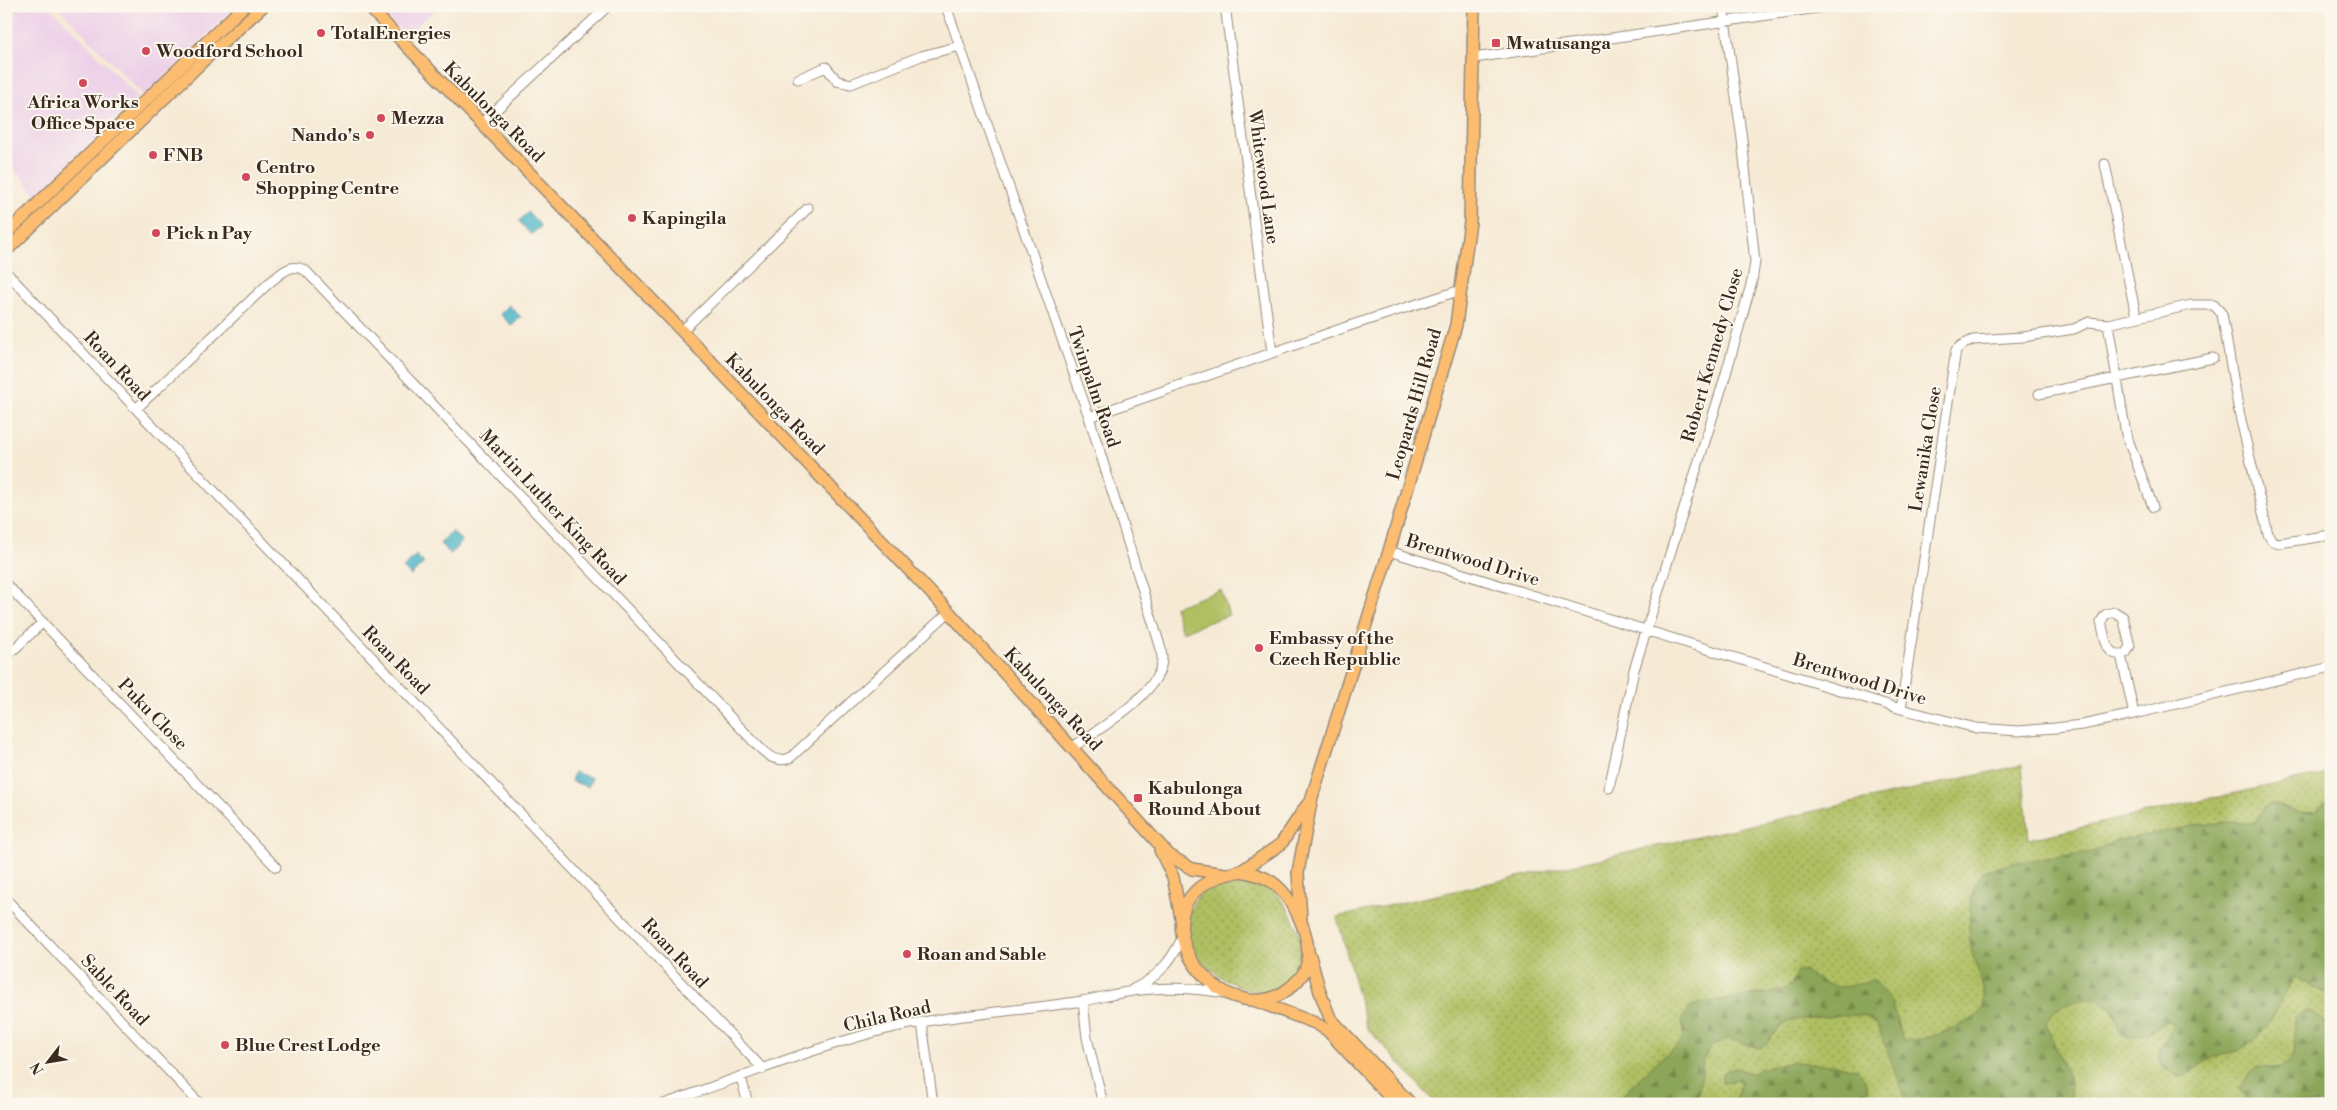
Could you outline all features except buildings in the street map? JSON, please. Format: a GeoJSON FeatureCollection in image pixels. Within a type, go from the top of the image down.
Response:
{"type":"FeatureCollection","features":[{"type":"Feature","properties":{"kind":"main road"},"geometry":{"type":"LineString","coordinates":[[6,234],[244,6]]}},
{"type":"Feature","properties":{"kind":"main road"},"geometry":{"type":"LineString","coordinates":[[6,251],[204,60],[263,6]]}},
{"type":"Feature","properties":{"kind":"main road","name":"Kabulonga Road"},"geometry":{"type":"LineString","coordinates":[[368,6],[682,331],[949,612],[1170,855],[1185,866],[1202,872],[1225,874]]}},
{"type":"Feature","properties":{"kind":"main road","name":"Leopards Hill Road"},"geometry":{"type":"LineString","coordinates":[[1300,919],[1298,872],[1312,798],[1389,551],[1456,325],[1470,222],[1474,6]]}},
{"type":"Feature","properties":{"kind":"main road","name":"Leopards Hill Road"},"geometry":{"type":"LineString","coordinates":[[1241,871],[1281,844],[1312,798]]}},
{"type":"Feature","properties":{"kind":"main road","name":"Kabulonga Road"},"geometry":{"type":"LineString","coordinates":[[1149,833],[1170,869],[1182,922]]}},
{"type":"Feature","properties":{"kind":"main road"},"geometry":{"type":"LineString","coordinates":[[1396,1104],[1326,1030],[1315,1023],[1256,1001],[1226,993],[1205,977],[1193,962],[1183,936],[1182,922],[1186,905],[1192,895],[1211,880],[1225,874],[1241,871],[1261,876],[1274,883],[1290,900],[1300,919],[1320,992],[1330,1018],[1411,1104]]}},
{"type":"Feature","properties":{"kind":"main road"},"geometry":{"type":"LineString","coordinates":[[1256,1001],[1283,994],[1298,981],[1303,975],[1308,950]]}},
{"type":"Feature","properties":{"kind":"street"},"geometry":{"type":"LineString","coordinates":[[482,123],[608,6]]}},
{"type":"Feature","properties":{"kind":"street","name":"Twinpalm Road"},"geometry":{"type":"LineString","coordinates":[[946,6],[1089,417],[1158,638],[1162,658],[1160,669],[1141,698],[1073,747]]}},
{"type":"Feature","properties":{"kind":"street","name":"Whitewood Lane"},"geometry":{"type":"LineString","coordinates":[[1225,6],[1272,352]]}},
{"type":"Feature","properties":{"kind":"street","name":"Robert Kennedy Close"},"geometry":{"type":"LineString","coordinates":[[1608,788],[1634,670],[1725,377],[1756,262],[1742,139],[1723,6]]}},
{"type":"Feature","properties":{"kind":"street"},"geometry":{"type":"LineString","coordinates":[[1474,58],[1831,6]]}},
{"type":"Feature","properties":{"kind":"street"},"geometry":{"type":"LineString","coordinates":[[798,79],[826,67],[837,81],[851,84],[921,56],[960,46]]}},
{"type":"Feature","properties":{"kind":"street"},"geometry":{"type":"LineString","coordinates":[[2104,164],[2136,316]]}},
{"type":"Feature","properties":{"kind":"street"},"geometry":{"type":"LineString","coordinates":[[682,331],[808,208]]}},
{"type":"Feature","properties":{"kind":"street","name":"Martin Luther King Road"},"geometry":{"type":"LineString","coordinates":[[136,408],[269,283],[287,268],[300,267],[306,271],[754,742],[774,760],[782,761],[790,758],[949,612]]}},
{"type":"Feature","properties":{"kind":"street","name":"Roan Road"},"geometry":{"type":"LineString","coordinates":[[6,272],[763,1069]]}},
{"type":"Feature","properties":{"kind":"street"},"geometry":{"type":"LineString","coordinates":[[1089,417],[1272,352],[1461,290]]}},
{"type":"Feature","properties":{"kind":"street"},"geometry":{"type":"LineString","coordinates":[[2153,507],[2126,434],[2108,324],[2136,316],[2203,304],[2218,308],[2222,314],[2239,412],[2268,534],[2272,541],[2279,543],[2331,534]]}},
{"type":"Feature","properties":{"kind":"street","name":"Lewanika Close"},"geometry":{"type":"LineString","coordinates":[[1901,709],[1956,350],[1973,340],[2029,336],[2074,329],[2089,322],[2108,324]]}},
{"type":"Feature","properties":{"kind":"street"},"geometry":{"type":"LineString","coordinates":[[2039,394],[2213,358]]}},
{"type":"Feature","properties":{"kind":"street","name":"Brentwood Drive"},"geometry":{"type":"LineString","coordinates":[[1389,551],[1901,709],[1976,728],[2018,731],[2082,725],[2331,667]]}},
{"type":"Feature","properties":{"kind":"street","name":"Puku Close"},"geometry":{"type":"LineString","coordinates":[[6,584],[276,867]]}},
{"type":"Feature","properties":{"kind":"street"},"geometry":{"type":"LineString","coordinates":[[2115,612],[2123,617],[2130,646],[2126,654],[2121,655],[2113,654],[2107,647],[2102,621],[2106,614],[2115,612]]}},
{"type":"Feature","properties":{"kind":"street"},"geometry":{"type":"LineString","coordinates":[[6,656],[42,622]]}},
{"type":"Feature","properties":{"kind":"street"},"geometry":{"type":"LineString","coordinates":[[2121,655],[2134,714]]}},
{"type":"Feature","properties":{"kind":"street","name":"Sable Road"},"geometry":{"type":"LineString","coordinates":[[6,899],[200,1104]]}},
{"type":"Feature","properties":{"kind":"street","name":"Chila Road"},"geometry":{"type":"LineString","coordinates":[[1126,992],[1152,978],[1162,970],[1176,952],[1183,936]]}},
{"type":"Feature","properties":{"kind":"street","name":"Chila Road"},"geometry":{"type":"LineString","coordinates":[[664,1104],[882,1030],[1004,1010],[1083,1001],[1126,992],[1174,987],[1226,993]]}},
{"type":"Feature","properties":{"kind":"street"},"geometry":{"type":"LineString","coordinates":[[1083,1001],[1088,1038],[1104,1104]]}},
{"type":"Feature","properties":{"kind":"street"},"geometry":{"type":"LineString","coordinates":[[922,1023],[933,1104]]}},
{"type":"Feature","properties":{"kind":"street"},"geometry":{"type":"LineString","coordinates":[[740,1077],[748,1104]]}},
{"type":"Feature","properties":{"kind":"shaded area"},"geometry":{"type":"Polygon","coordinates":[[[6,6],[50,6],[138,97],[37,196],[6,159],[6,6]]]}},
{"type":"Feature","properties":{"kind":"shaded area","name":"Woodford School"},"geometry":{"type":"Polygon","coordinates":[[[57,6],[237,6],[144,96],[57,6]]]}},
{"type":"Feature","properties":{"kind":"shaded area"},"geometry":{"type":"Polygon","coordinates":[[[376,6],[440,6],[405,35],[376,6]]]}},
{"type":"Feature","properties":{"kind":"green space"},"geometry":{"type":"Polygon","coordinates":[[[1221,590],[1229,615],[1182,632],[1174,607],[1221,590]]]}},
{"type":"Feature","properties":{"kind":"green space"},"geometry":{"type":"Polygon","coordinates":[[[2022,765],[2029,839],[2331,772],[2331,1104],[1436,1104],[1367,1028],[1337,917],[2022,765]]]}},
{"type":"Feature","properties":{"kind":"green space"},"geometry":{"type":"Polygon","coordinates":[[[2331,797],[2331,998],[2306,982],[2293,977],[2272,1018],[2259,1035],[2240,1049],[2211,1059],[2189,1074],[2180,1077],[2174,1075],[2160,1064],[2159,1050],[2174,1026],[2169,1020],[2146,1034],[2127,1037],[2121,1035],[2112,1008],[2097,1000],[2090,999],[2067,1004],[2053,1013],[2046,1024],[2072,1086],[2070,1104],[1908,1104],[1876,1022],[1861,1015],[1817,1017],[1790,1021],[1778,1028],[1765,1046],[1758,1048],[1729,1039],[1722,1040],[1710,1048],[1703,1060],[1697,1104],[1613,1104],[1660,1059],[1677,1046],[1683,1036],[1682,1018],[1691,1007],[1700,1003],[1779,991],[1791,985],[1797,971],[1804,970],[1821,982],[1829,985],[1845,987],[1873,979],[1891,1001],[1903,1040],[1915,1040],[1933,1036],[1972,1019],[1979,1013],[1984,1004],[1983,989],[1970,944],[1969,922],[1974,888],[1983,871],[2018,862],[2092,852],[2116,841],[2193,826],[2226,822],[2254,823],[2264,807],[2271,804],[2299,812],[2314,813],[2331,797]]]}},
{"type":"Feature","properties":{"kind":"green space"},"geometry":{"type":"Polygon","coordinates":[[[1236,878],[1260,883],[1273,891],[1287,908],[1297,929],[1301,951],[1300,973],[1274,991],[1262,993],[1252,991],[1226,980],[1202,962],[1189,941],[1187,923],[1192,905],[1197,898],[1213,883],[1236,878]]]}},
{"type":"Feature","properties":{"kind":"green space"},"geometry":{"type":"Polygon","coordinates":[[[2306,1011],[2313,1012],[2331,1027],[2331,1104],[2246,1104],[2245,1096],[2239,1089],[2244,1081],[2257,1068],[2279,1067],[2291,1059],[2295,1044],[2294,1017],[2306,1011]]]}},
{"type":"Feature","properties":{"kind":"green space"},"geometry":{"type":"Polygon","coordinates":[[[1794,1062],[1844,1066],[1857,1069],[1865,1080],[1871,1104],[1733,1104],[1741,1084],[1736,1080],[1729,1083],[1722,1081],[1722,1074],[1734,1067],[1753,1074],[1759,1069],[1794,1062]]]}},
{"type":"Feature","properties":{"kind":"water"},"geometry":{"type":"Polygon","coordinates":[[[528,212],[541,226],[531,235],[519,221],[528,212]]]}},
{"type":"Feature","properties":{"kind":"water"},"geometry":{"type":"Polygon","coordinates":[[[509,305],[521,317],[512,326],[500,314],[509,305]]]}},
{"type":"Feature","properties":{"kind":"water"},"geometry":{"type":"Polygon","coordinates":[[[451,531],[462,541],[451,554],[440,544],[451,531]]]}},
{"type":"Feature","properties":{"kind":"water"},"geometry":{"type":"Polygon","coordinates":[[[416,555],[424,563],[411,576],[403,568],[416,555]]]}},
{"type":"Feature","properties":{"kind":"water"},"geometry":{"type":"Polygon","coordinates":[[[574,772],[592,778],[588,787],[571,781],[574,772]]]}},
{"type":"Feature","properties":{"kind":"place","name":"TotalEnergies"},"geometry":{"type":"Point","coordinates":[321,33]}},
{"type":"Feature","properties":{"kind":"place","name":"Mwatusanga"},"geometry":{"type":"Point","coordinates":[1496,43]}},
{"type":"Feature","properties":{"kind":"place","name":"Woodford School"},"geometry":{"type":"Point","coordinates":[146,51]}},
{"type":"Feature","properties":{"kind":"place","name":"Africa Works Office Space"},"geometry":{"type":"Point","coordinates":[83,83]}},
{"type":"Feature","properties":{"kind":"place","name":"Mezza"},"geometry":{"type":"Point","coordinates":[381,118]}},
{"type":"Feature","properties":{"kind":"place","name":"Nando's"},"geometry":{"type":"Point","coordinates":[370,135]}},
{"type":"Feature","properties":{"kind":"place","name":"FNB"},"geometry":{"type":"Point","coordinates":[153,155]}},
{"type":"Feature","properties":{"kind":"place","name":"Centro Shopping Centre"},"geometry":{"type":"Point","coordinates":[246,177]}},
{"type":"Feature","properties":{"kind":"place","name":"Kapingila"},"geometry":{"type":"Point","coordinates":[632,218]}},
{"type":"Feature","properties":{"kind":"place","name":"Pick n Pay"},"geometry":{"type":"Point","coordinates":[156,233]}},
{"type":"Feature","properties":{"kind":"place","name":"Embassy of the Czech Republic"},"geometry":{"type":"Point","coordinates":[1259,648]}},
{"type":"Feature","properties":{"kind":"place","name":"Kabulonga Round About"},"geometry":{"type":"Point","coordinates":[1138,798]}},
{"type":"Feature","properties":{"kind":"place","name":"Roan and Sable"},"geometry":{"type":"Point","coordinates":[907,954]}},
{"type":"Feature","properties":{"kind":"place","name":"Blue Crest Lodge"},"geometry":{"type":"Point","coordinates":[225,1045]}}]}
